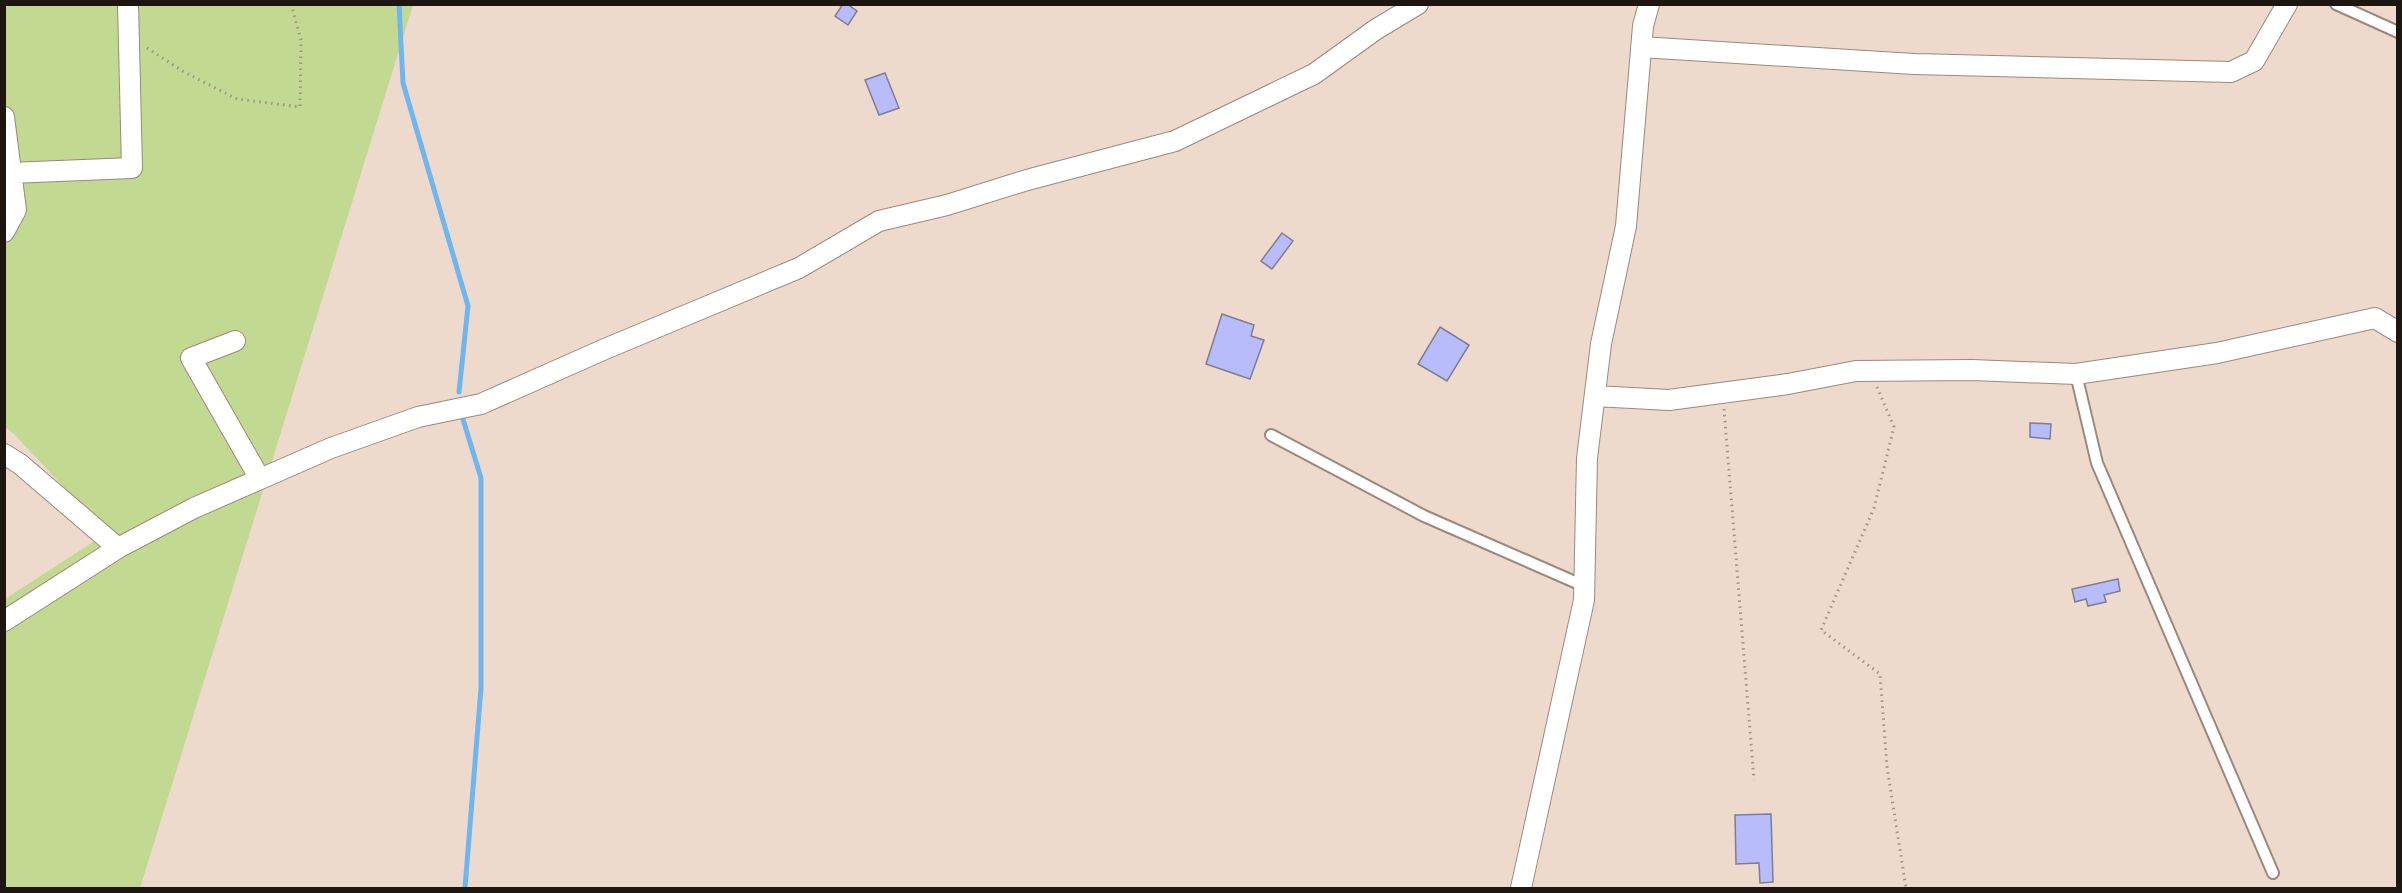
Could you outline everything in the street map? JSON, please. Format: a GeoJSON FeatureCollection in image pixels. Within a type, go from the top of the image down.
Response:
{"type":"FeatureCollection","features":[{"type":"Feature","properties":{"kind":"street"},"geometry":{"type":"LineString","coordinates":[[10,173],[132,168],[128,4]]}},
{"type":"Feature","properties":{"kind":"street"},"geometry":{"type":"LineString","coordinates":[[4,621],[118,548],[194,508],[331,448],[417,417],[481,404],[605,349],[799,268],[879,221],[947,205],[1027,180],[1175,141],[1314,74],[1376,30],[1418,4]]}},
{"type":"Feature","properties":{"kind":"street"},"geometry":{"type":"LineString","coordinates":[[1521,888],[1569,678],[1584,600],[1587,458],[1602,344],[1626,226],[1643,26],[1649,4]]}},
{"type":"Feature","properties":{"kind":"street"},"geometry":{"type":"LineString","coordinates":[[1641,47],[1914,64],[2231,72],[2254,61],[2287,4]]}},
{"type":"Feature","properties":{"kind":"street"},"geometry":{"type":"LineString","coordinates":[[4,117],[16,210],[4,232]]}},
{"type":"Feature","properties":{"kind":"street"},"geometry":{"type":"LineString","coordinates":[[1595,396],[1669,400],[1788,384],[1856,371],[1972,370],[2076,374],[2217,353],[2375,318],[2397,332]]}},
{"type":"Feature","properties":{"kind":"street"},"geometry":{"type":"LineString","coordinates":[[235,341],[191,358],[260,479]]}},
{"type":"Feature","properties":{"kind":"street"},"geometry":{"type":"LineString","coordinates":[[4,453],[118,548]]}},
{"type":"Feature","properties":{"kind":"lane"},"geometry":{"type":"LineString","coordinates":[[2336,4],[2397,32]]}},
{"type":"Feature","properties":{"kind":"lane"},"geometry":{"type":"LineString","coordinates":[[2076,374],[2097,463],[2273,873]]}},
{"type":"Feature","properties":{"kind":"lane"},"geometry":{"type":"LineString","coordinates":[[1270,435],[1424,516],[1584,586]]}},
{"type":"Feature","properties":{"kind":"path"},"geometry":{"type":"LineString","coordinates":[[128,36],[184,72],[237,99],[300,107],[301,40],[291,4]]}},
{"type":"Feature","properties":{"kind":"path"},"geometry":{"type":"LineString","coordinates":[[1872,371],[1894,427],[1874,508],[1821,630],[1880,674],[1887,768],[1906,888]]}},
{"type":"Feature","properties":{"kind":"path"},"geometry":{"type":"LineString","coordinates":[[1723,393],[1754,780]]}},
{"type":"Feature","properties":{"kind":"green space"},"geometry":{"type":"Polygon","coordinates":[[[5,5],[413,5],[140,888],[5,888],[5,599],[107,533],[5,427],[5,5]]]}},
{"type":"Feature","properties":{"kind":"building"},"geometry":{"type":"Polygon","coordinates":[[[843,4],[857,11],[848,25],[835,16],[843,4]]]}},
{"type":"Feature","properties":{"kind":"building"},"geometry":{"type":"Polygon","coordinates":[[[885,73],[899,108],[879,115],[865,80],[885,73]]]}},
{"type":"Feature","properties":{"kind":"building"},"geometry":{"type":"Polygon","coordinates":[[[1282,233],[1293,241],[1272,269],[1261,261],[1282,233]]]}},
{"type":"Feature","properties":{"kind":"building"},"geometry":{"type":"Polygon","coordinates":[[[1222,314],[1254,325],[1251,336],[1264,340],[1250,379],[1206,364],[1222,314]]]}},
{"type":"Feature","properties":{"kind":"building"},"geometry":{"type":"Polygon","coordinates":[[[1440,327],[1469,345],[1447,381],[1418,364],[1440,327]]]}},
{"type":"Feature","properties":{"kind":"building"},"geometry":{"type":"Polygon","coordinates":[[[2030,423],[2051,424],[2050,439],[2030,437],[2030,423]]]}},
{"type":"Feature","properties":{"kind":"building"},"geometry":{"type":"Polygon","coordinates":[[[2118,579],[2120,591],[2104,595],[2106,602],[2088,606],[2086,599],[2075,602],[2072,589],[2118,579]]]}},
{"type":"Feature","properties":{"kind":"building"},"geometry":{"type":"Polygon","coordinates":[[[1771,814],[1773,882],[1760,883],[1759,863],[1736,864],[1735,815],[1771,814]]]}},
{"type":"Feature","properties":{"kind":"waterway"},"geometry":{"type":"LineString","coordinates":[[399,4],[403,83],[468,306],[459,392]]}},
{"type":"Feature","properties":{"kind":"waterway"},"geometry":{"type":"LineString","coordinates":[[462,416],[481,478],[481,688],[465,888]]}}]}
